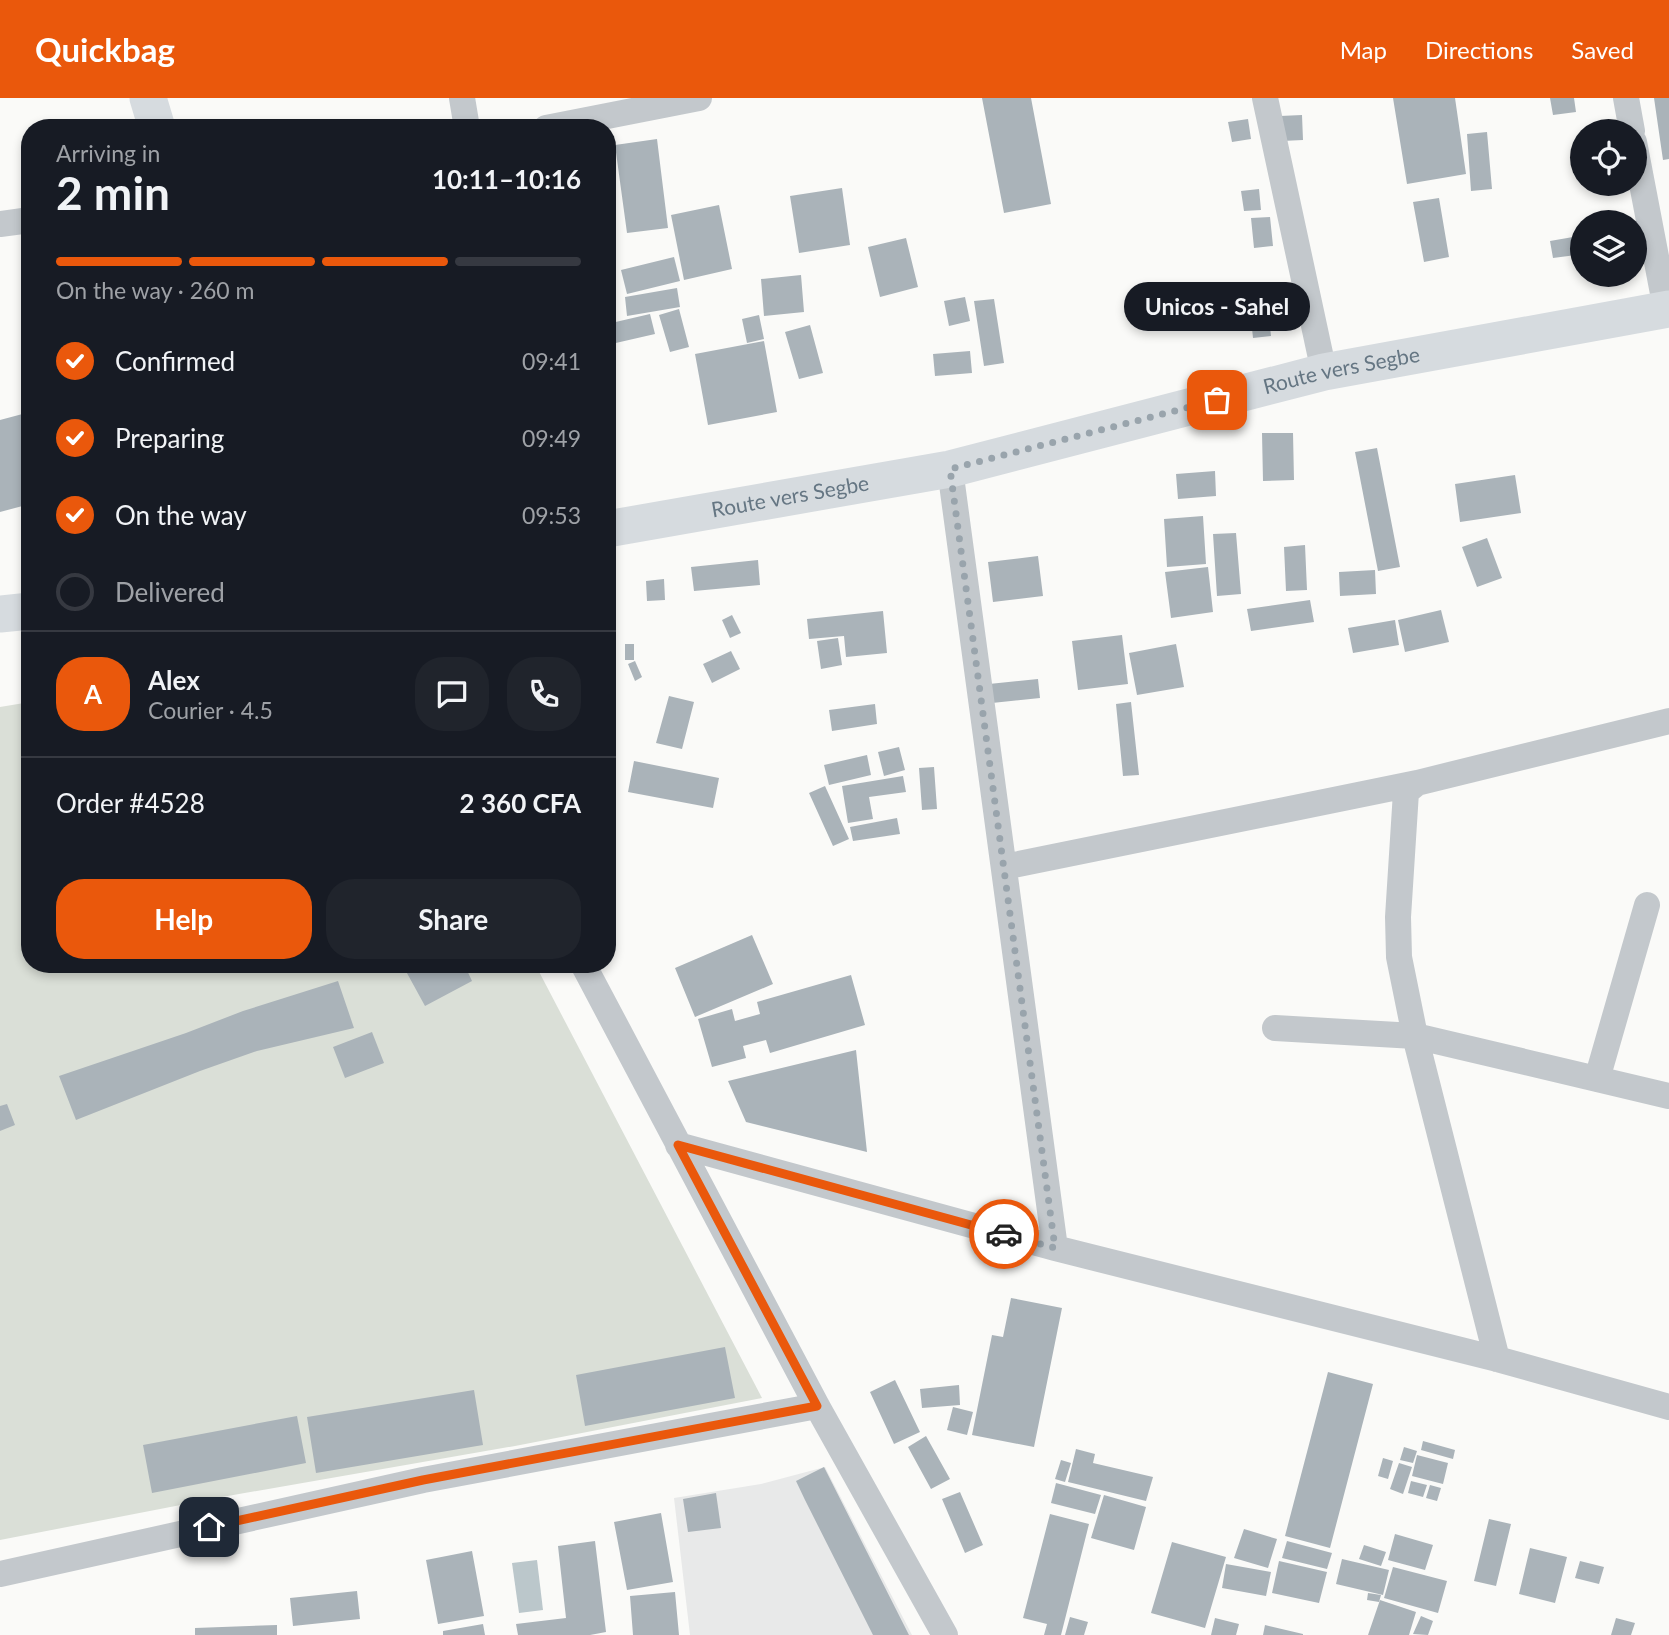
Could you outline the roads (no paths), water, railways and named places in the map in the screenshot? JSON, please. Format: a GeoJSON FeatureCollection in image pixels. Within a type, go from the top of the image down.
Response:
{"type":"FeatureCollection","features":[{"type":"Feature","properties":{"kind":"main road"},"geometry":{"type":"LineString","coordinates":[[148,98],[154,119]]}},
{"type":"Feature","properties":{"kind":"main road","name":"Route vers Segbe"},"geometry":{"type":"LineString","coordinates":[[616,527],[950,469],[1324,372],[1668,309]]}},
{"type":"Feature","properties":{"kind":"main road"},"geometry":{"type":"LineString","coordinates":[[0,614],[21,612]]}},
{"type":"Feature","properties":{"kind":"street"},"geometry":{"type":"LineString","coordinates":[[462,98],[466,119]]}},
{"type":"Feature","properties":{"kind":"street"},"geometry":{"type":"LineString","coordinates":[[592,119],[699,98]]}},
{"type":"Feature","properties":{"kind":"street"},"geometry":{"type":"LineString","coordinates":[[1265,98],[1324,372]]}},
{"type":"Feature","properties":{"kind":"street"},"geometry":{"type":"LineString","coordinates":[[1626,98],[1630,119]]}},
{"type":"Feature","properties":{"kind":"street"},"geometry":{"type":"LineString","coordinates":[[1645,196],[1668,309]]}},
{"type":"Feature","properties":{"kind":"street"},"geometry":{"type":"LineString","coordinates":[[0,224],[21,221]]}},
{"type":"Feature","properties":{"kind":"street"},"geometry":{"type":"LineString","coordinates":[[950,469],[1055,1248]]}},
{"type":"Feature","properties":{"kind":"street"},"geometry":{"type":"LineString","coordinates":[[1004,867],[1417,783],[1669,721]]}},
{"type":"Feature","properties":{"kind":"street"},"geometry":{"type":"LineString","coordinates":[[1417,783],[1405,792],[1398,917],[1399,957],[1415,1036],[1497,1359]]}},
{"type":"Feature","properties":{"kind":"street"},"geometry":{"type":"LineString","coordinates":[[1597,1079],[1647,905]]}},
{"type":"Feature","properties":{"kind":"street"},"geometry":{"type":"LineString","coordinates":[[588,973],[817,1406],[945,1635]]}},
{"type":"Feature","properties":{"kind":"street"},"geometry":{"type":"LineString","coordinates":[[1275,1028],[1415,1036],[1669,1097]]}},
{"type":"Feature","properties":{"kind":"street"},"geometry":{"type":"LineString","coordinates":[[678,1145],[1055,1248],[1497,1359],[1669,1407]]}},
{"type":"Feature","properties":{"kind":"street"},"geometry":{"type":"LineString","coordinates":[[0,1574],[423,1480],[817,1406]]}},
{"type":"Feature","properties":{"kind":"place","name":"Unicos - Sahel"},"geometry":{"type":"Point","coordinates":[1217,400]}}]}
